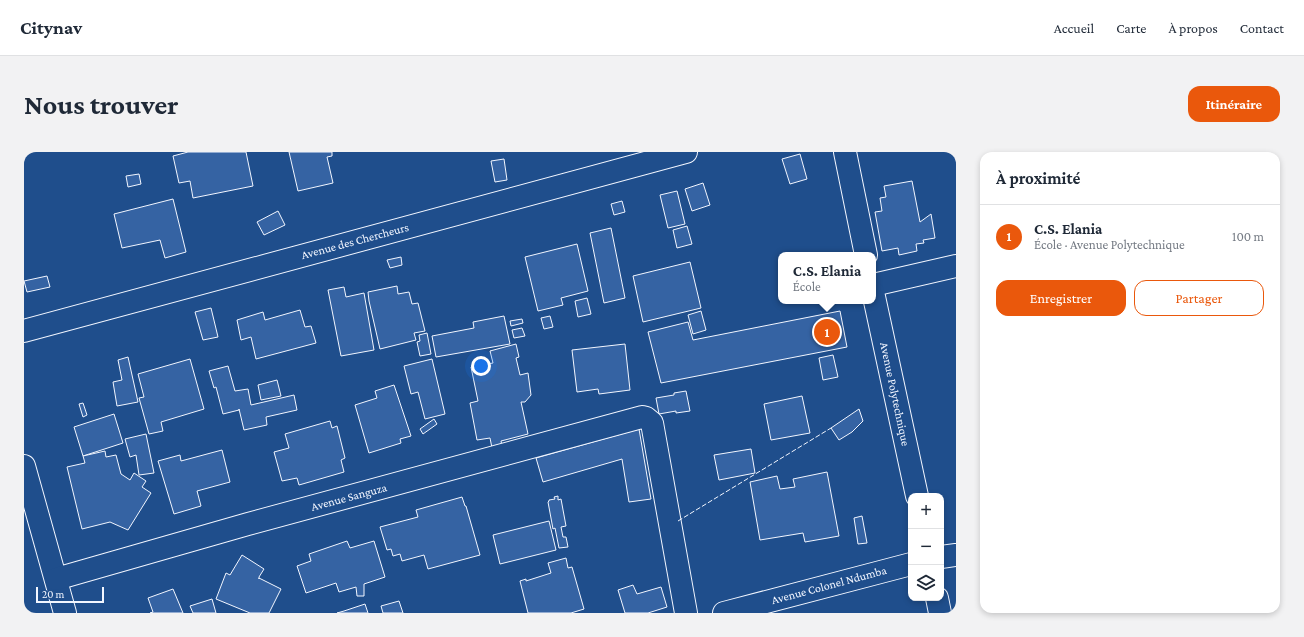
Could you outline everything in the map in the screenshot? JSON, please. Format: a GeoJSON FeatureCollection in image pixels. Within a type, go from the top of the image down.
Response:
{"type":"FeatureCollection","features":[{"type":"Feature","properties":{"kind":"street","name":"Avenue des Chercheurs"},"geometry":{"type":"LineString","coordinates":[[24,331],[657,155],[686,152]]}},
{"type":"Feature","properties":{"kind":"street"},"geometry":{"type":"LineString","coordinates":[[845,152],[865,252]]}},
{"type":"Feature","properties":{"kind":"street"},"geometry":{"type":"LineString","coordinates":[[876,284],[956,266]]}},
{"type":"Feature","properties":{"kind":"street","name":"Avenue Polytechnique"},"geometry":{"type":"LineString","coordinates":[[876,304],[916,493]]}},
{"type":"Feature","properties":{"kind":"street","name":"Avenue Sanguza"},"geometry":{"type":"LineString","coordinates":[[56,579],[248,524],[642,417],[646,418],[652,423],[686,613]]}},
{"type":"Feature","properties":{"kind":"street"},"geometry":{"type":"LineString","coordinates":[[24,466],[28,494],[56,579],[65,613]]}},
{"type":"Feature","properties":{"kind":"street"},"geometry":{"type":"LineString","coordinates":[[944,557],[956,555]]}},
{"type":"Feature","properties":{"kind":"street","name":"Avenue Colonel Ndumba"},"geometry":{"type":"LineString","coordinates":[[724,613],[908,565]]}},
{"type":"Feature","properties":{"kind":"street"},"geometry":{"type":"LineString","coordinates":[[938,601],[940,613]]}},
{"type":"Feature","properties":{"kind":"building"},"geometry":{"type":"Polygon","coordinates":[[[188,152],[246,152],[253,186],[193,198],[190,181],[179,183],[173,156],[188,152]]]}},
{"type":"Feature","properties":{"kind":"building"},"geometry":{"type":"Polygon","coordinates":[[[289,152],[332,152],[332,156],[327,157],[333,183],[298,191],[289,152]]]}},
{"type":"Feature","properties":{"kind":"building"},"geometry":{"type":"Polygon","coordinates":[[[800,154],[807,179],[790,184],[782,159],[800,154]]]}},
{"type":"Feature","properties":{"kind":"building"},"geometry":{"type":"Polygon","coordinates":[[[504,159],[507,180],[495,182],[491,161],[504,159]]]}},
{"type":"Feature","properties":{"kind":"building"},"geometry":{"type":"Polygon","coordinates":[[[139,174],[141,184],[128,187],[126,176],[139,174]]]}},
{"type":"Feature","properties":{"kind":"building"},"geometry":{"type":"Polygon","coordinates":[[[912,181],[920,222],[931,214],[935,238],[923,240],[924,243],[916,244],[917,251],[899,255],[898,248],[882,251],[875,212],[882,211],[880,198],[886,197],[884,186],[912,181]]]}},
{"type":"Feature","properties":{"kind":"building"},"geometry":{"type":"Polygon","coordinates":[[[703,183],[710,205],[692,211],[685,189],[703,183]]]}},
{"type":"Feature","properties":{"kind":"building"},"geometry":{"type":"Polygon","coordinates":[[[677,191],[685,224],[668,228],[660,195],[677,191]]]}},
{"type":"Feature","properties":{"kind":"building"},"geometry":{"type":"Polygon","coordinates":[[[173,199],[186,252],[165,258],[160,240],[122,248],[114,214],[173,199]]]}},
{"type":"Feature","properties":{"kind":"building"},"geometry":{"type":"Polygon","coordinates":[[[622,201],[625,212],[614,215],[611,204],[622,201]]]}},
{"type":"Feature","properties":{"kind":"building"},"geometry":{"type":"Polygon","coordinates":[[[278,211],[285,225],[264,235],[257,222],[278,211]]]}},
{"type":"Feature","properties":{"kind":"building"},"geometry":{"type":"Polygon","coordinates":[[[687,226],[692,244],[677,248],[673,230],[687,226]]]}},
{"type":"Feature","properties":{"kind":"building"},"geometry":{"type":"Polygon","coordinates":[[[611,228],[625,298],[604,303],[590,233],[611,228]]]}},
{"type":"Feature","properties":{"kind":"building"},"geometry":{"type":"Polygon","coordinates":[[[577,244],[588,291],[561,298],[563,305],[538,311],[525,257],[577,244]]]}},
{"type":"Feature","properties":{"kind":"building"},"geometry":{"type":"Polygon","coordinates":[[[401,257],[402,265],[390,268],[387,260],[401,257]]]}},
{"type":"Feature","properties":{"kind":"building"},"geometry":{"type":"Polygon","coordinates":[[[690,262],[701,308],[643,322],[633,276],[690,262]]]}},
{"type":"Feature","properties":{"kind":"building"},"geometry":{"type":"Polygon","coordinates":[[[47,276],[50,287],[27,292],[24,281],[47,276]]]}},
{"type":"Feature","properties":{"kind":"building"},"geometry":{"type":"Polygon","coordinates":[[[397,286],[398,294],[409,292],[412,304],[418,303],[425,331],[414,333],[416,340],[380,349],[368,292],[397,286]]]}},
{"type":"Feature","properties":{"kind":"building"},"geometry":{"type":"Polygon","coordinates":[[[344,287],[346,297],[364,293],[374,350],[341,356],[328,290],[344,287]]]}},
{"type":"Feature","properties":{"kind":"building"},"geometry":{"type":"Polygon","coordinates":[[[587,298],[591,314],[578,317],[575,301],[587,298]]]}},
{"type":"Feature","properties":{"kind":"building"},"geometry":{"type":"Polygon","coordinates":[[[211,308],[218,337],[203,340],[195,312],[211,308]]]}},
{"type":"Feature","properties":{"kind":"building"},"geometry":{"type":"Polygon","coordinates":[[[300,310],[305,327],[311,326],[316,343],[256,359],[251,337],[241,340],[237,320],[263,312],[265,320],[300,310]]]}},
{"type":"Feature","properties":{"kind":"building"},"geometry":{"type":"Polygon","coordinates":[[[701,311],[706,330],[693,334],[688,315],[701,311]]]}},
{"type":"Feature","properties":{"kind":"building"},"geometry":{"type":"Polygon","coordinates":[[[840,311],[847,347],[661,383],[648,332],[688,322],[693,340],[840,311]]]}},
{"type":"Feature","properties":{"kind":"building"},"geometry":{"type":"Polygon","coordinates":[[[504,316],[510,344],[436,357],[432,336],[474,328],[473,322],[504,316]]]}},
{"type":"Feature","properties":{"kind":"building"},"geometry":{"type":"Polygon","coordinates":[[[550,316],[553,327],[544,329],[541,318],[550,316]]]}},
{"type":"Feature","properties":{"kind":"building"},"geometry":{"type":"Polygon","coordinates":[[[522,319],[523,323],[511,326],[510,321],[522,319]]]}},
{"type":"Feature","properties":{"kind":"building"},"geometry":{"type":"Polygon","coordinates":[[[522,328],[525,336],[514,338],[512,330],[522,328]]]}},
{"type":"Feature","properties":{"kind":"building"},"geometry":{"type":"Polygon","coordinates":[[[427,333],[431,354],[420,356],[417,342],[420,341],[419,335],[427,333]]]}},
{"type":"Feature","properties":{"kind":"building"},"geometry":{"type":"Polygon","coordinates":[[[516,344],[519,357],[516,358],[520,375],[528,373],[531,395],[525,402],[521,402],[528,434],[501,441],[502,446],[492,448],[490,438],[477,440],[470,403],[478,401],[471,367],[493,363],[490,351],[516,344]]]}},
{"type":"Feature","properties":{"kind":"building"},"geometry":{"type":"Polygon","coordinates":[[[625,344],[630,390],[599,394],[598,389],[577,392],[572,350],[625,344]]]}},
{"type":"Feature","properties":{"kind":"building"},"geometry":{"type":"Polygon","coordinates":[[[833,355],[838,377],[823,380],[819,358],[833,355]]]}},
{"type":"Feature","properties":{"kind":"building"},"geometry":{"type":"Polygon","coordinates":[[[128,357],[138,402],[117,406],[113,382],[122,380],[118,360],[128,357]]]}},
{"type":"Feature","properties":{"kind":"building"},"geometry":{"type":"Polygon","coordinates":[[[190,359],[204,409],[161,422],[163,431],[149,434],[139,398],[144,397],[138,374],[190,359]]]}},
{"type":"Feature","properties":{"kind":"building"},"geometry":{"type":"Polygon","coordinates":[[[432,359],[445,414],[425,419],[418,392],[411,394],[404,366],[432,359]]]}},
{"type":"Feature","properties":{"kind":"building"},"geometry":{"type":"Polygon","coordinates":[[[228,366],[235,391],[248,389],[251,405],[294,395],[297,410],[266,417],[267,425],[244,430],[239,409],[223,414],[216,387],[214,388],[209,371],[228,366]]]}},
{"type":"Feature","properties":{"kind":"building"},"geometry":{"type":"Polygon","coordinates":[[[277,380],[281,396],[261,400],[258,385],[277,380]]]}},
{"type":"Feature","properties":{"kind":"building"},"geometry":{"type":"Polygon","coordinates":[[[394,385],[411,436],[400,439],[401,443],[369,453],[355,405],[377,398],[375,391],[394,385]]]}},
{"type":"Feature","properties":{"kind":"building"},"geometry":{"type":"Polygon","coordinates":[[[686,391],[690,411],[676,413],[676,411],[659,414],[656,398],[686,391]]]}},
{"type":"Feature","properties":{"kind":"building"},"geometry":{"type":"Polygon","coordinates":[[[802,396],[810,433],[771,440],[764,404],[802,396]]]}},
{"type":"Feature","properties":{"kind":"building"},"geometry":{"type":"Polygon","coordinates":[[[83,403],[87,415],[83,417],[79,404],[83,403]]]}},
{"type":"Feature","properties":{"kind":"building"},"geometry":{"type":"Polygon","coordinates":[[[859,409],[863,421],[852,432],[839,440],[831,428],[859,409]]]}},
{"type":"Feature","properties":{"kind":"building"},"geometry":{"type":"Polygon","coordinates":[[[114,414],[123,443],[83,456],[74,427],[114,414]]]}},
{"type":"Feature","properties":{"kind":"building"},"geometry":{"type":"Polygon","coordinates":[[[434,419],[437,424],[423,434],[420,429],[434,419]]]}},
{"type":"Feature","properties":{"kind":"building"},"geometry":{"type":"Polygon","coordinates":[[[330,421],[332,428],[337,426],[345,458],[341,460],[344,472],[299,485],[297,478],[282,481],[274,452],[289,448],[285,434],[330,421]]]}},
{"type":"Feature","properties":{"kind":"building"},"geometry":{"type":"Polygon","coordinates":[[[639,429],[651,499],[629,502],[622,459],[543,482],[536,458],[639,429]]]}},
{"type":"Feature","properties":{"kind":"building"},"geometry":{"type":"Polygon","coordinates":[[[146,434],[154,473],[139,475],[136,455],[130,457],[125,439],[146,434]]]}},
{"type":"Feature","properties":{"kind":"building"},"geometry":{"type":"Polygon","coordinates":[[[751,449],[755,473],[719,480],[714,455],[751,449]]]}},
{"type":"Feature","properties":{"kind":"building"},"geometry":{"type":"Polygon","coordinates":[[[222,450],[230,482],[197,491],[201,506],[174,514],[158,461],[180,455],[181,461],[222,450]]]}},
{"type":"Feature","properties":{"kind":"building"},"geometry":{"type":"Polygon","coordinates":[[[105,451],[106,457],[116,455],[121,474],[130,480],[134,473],[146,481],[142,487],[151,493],[128,530],[110,522],[82,529],[67,467],[85,463],[83,456],[105,451]]]}},
{"type":"Feature","properties":{"kind":"building"},"geometry":{"type":"Polygon","coordinates":[[[827,472],[839,536],[805,542],[803,533],[760,540],[750,482],[777,476],[780,489],[795,487],[793,479],[827,472]]]}},
{"type":"Feature","properties":{"kind":"building"},"geometry":{"type":"Polygon","coordinates":[[[558,496],[558,500],[561,499],[566,526],[561,527],[563,537],[566,537],[568,547],[559,548],[555,528],[553,529],[548,502],[549,500],[555,499],[554,497],[558,496]]]}},
{"type":"Feature","properties":{"kind":"building"},"geometry":{"type":"Polygon","coordinates":[[[462,497],[480,555],[428,569],[424,555],[402,561],[400,554],[393,556],[391,549],[387,550],[380,527],[418,517],[416,510],[462,497]]]}},
{"type":"Feature","properties":{"kind":"building"},"geometry":{"type":"Polygon","coordinates":[[[862,516],[867,543],[858,544],[854,518],[862,516]]]}},
{"type":"Feature","properties":{"kind":"building"},"geometry":{"type":"Polygon","coordinates":[[[549,521],[556,550],[500,564],[493,535],[549,521]]]}},
{"type":"Feature","properties":{"kind":"building"},"geometry":{"type":"Polygon","coordinates":[[[347,541],[350,548],[374,541],[385,577],[364,584],[364,596],[357,596],[356,587],[339,592],[336,583],[306,593],[297,566],[311,561],[309,554],[347,541]]]}},
{"type":"Feature","properties":{"kind":"building"},"geometry":{"type":"Polygon","coordinates":[[[242,555],[264,569],[259,578],[281,589],[269,613],[250,613],[216,599],[226,573],[230,575],[242,555]]]}},
{"type":"Feature","properties":{"kind":"building"},"geometry":{"type":"Polygon","coordinates":[[[566,558],[568,568],[572,567],[584,609],[571,613],[528,613],[520,581],[526,579],[526,581],[551,573],[548,563],[566,558]]]}},
{"type":"Feature","properties":{"kind":"building"},"geometry":{"type":"Polygon","coordinates":[[[633,585],[637,594],[661,587],[667,607],[648,613],[625,613],[618,590],[633,585]]]}},
{"type":"Feature","properties":{"kind":"building"},"geometry":{"type":"Polygon","coordinates":[[[173,589],[183,613],[150,613],[153,612],[148,598],[173,589]]]}},
{"type":"Feature","properties":{"kind":"building"},"geometry":{"type":"Polygon","coordinates":[[[212,599],[216,613],[193,613],[190,606],[212,599]]]}},
{"type":"Feature","properties":{"kind":"building"},"geometry":{"type":"Polygon","coordinates":[[[399,601],[403,613],[383,613],[381,606],[399,601]]]}},
{"type":"Feature","properties":{"kind":"building"},"geometry":{"type":"Polygon","coordinates":[[[365,604],[368,613],[337,613],[344,611],[365,604]]]}},
{"type":"Feature","properties":{"kind":"fence"},"geometry":{"type":"LineString","coordinates":[[678,521],[831,428]]}},
{"type":"Feature","properties":{"kind":"place","name":"C.S. Elania"},"geometry":{"type":"Point","coordinates":[827,332]}}]}
